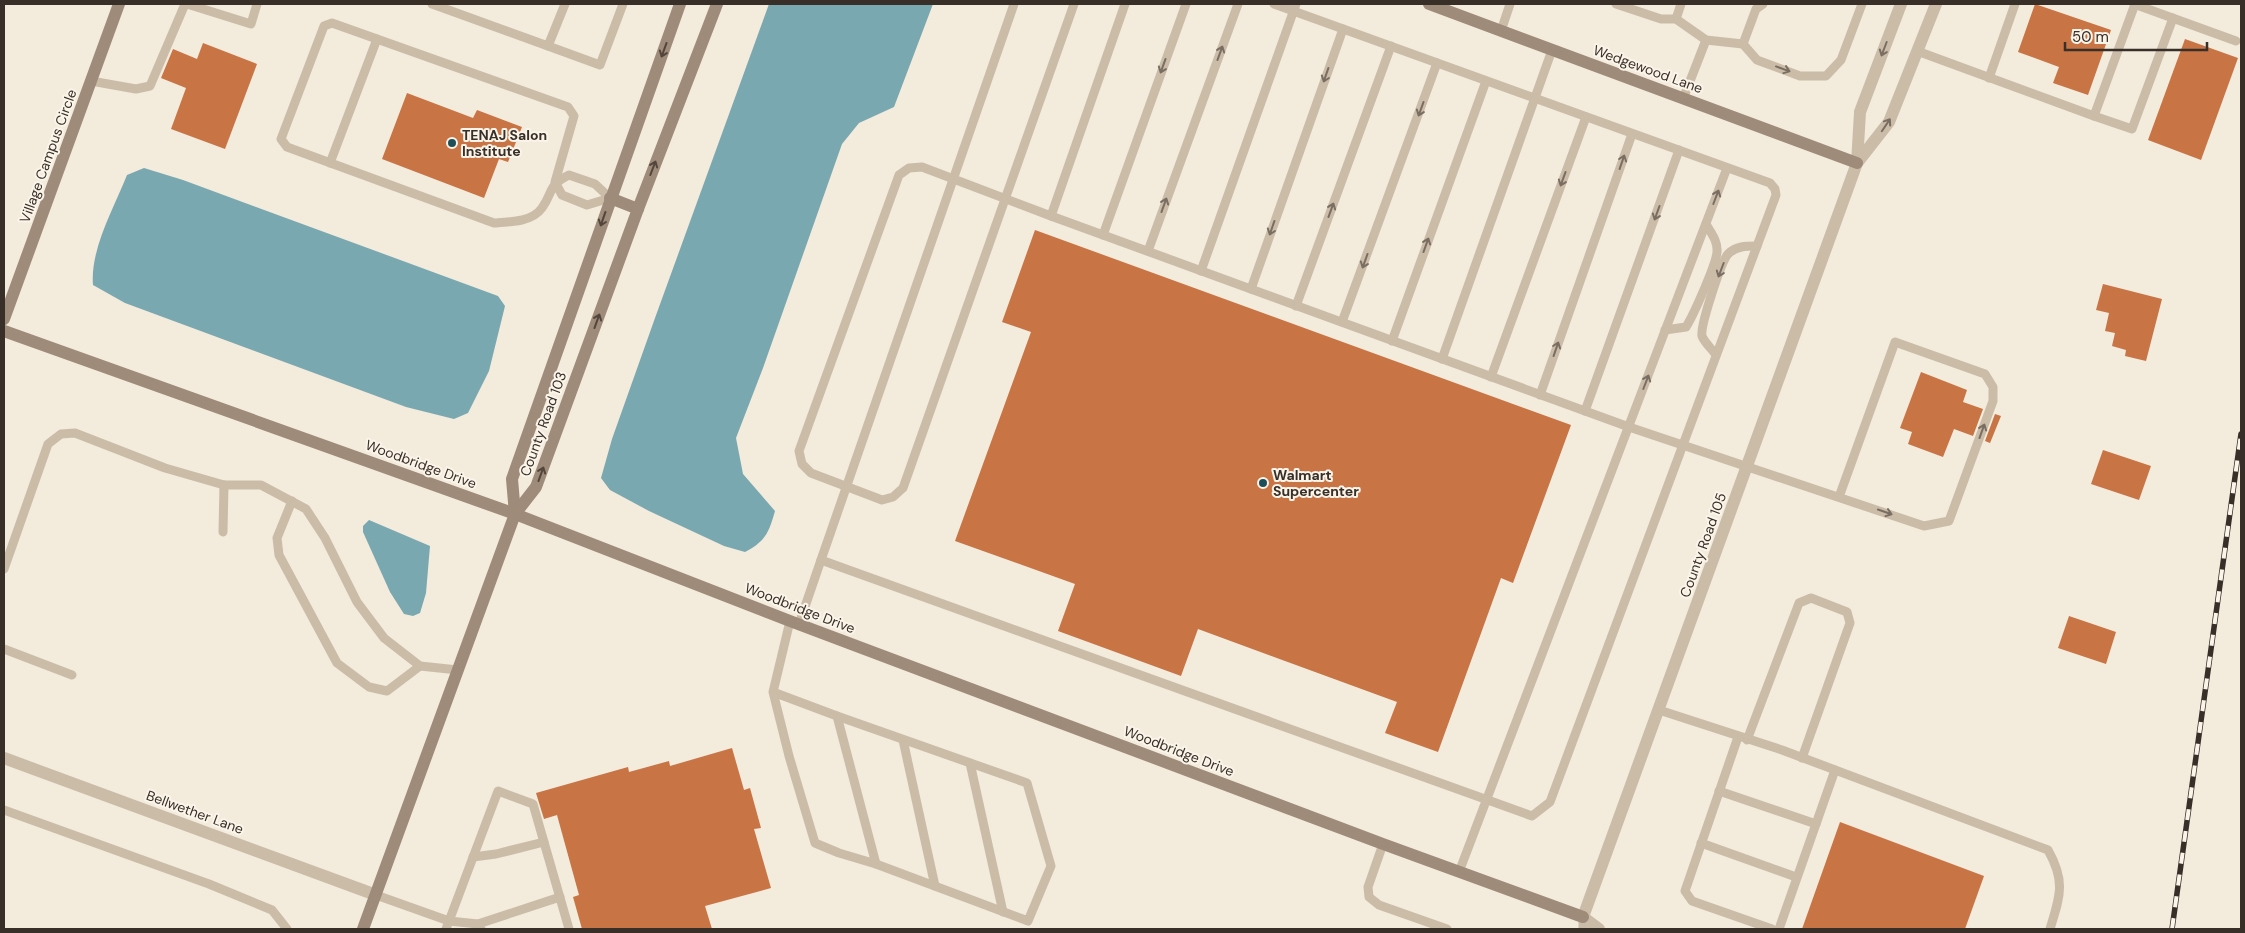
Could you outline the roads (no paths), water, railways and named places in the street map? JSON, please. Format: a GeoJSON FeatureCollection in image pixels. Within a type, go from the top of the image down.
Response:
{"type":"FeatureCollection","features":[{"type":"Feature","properties":{"kind":"street","name":"Village Campus Circle"},"geometry":{"type":"LineString","coordinates":[[4,319],[120,4]]}},
{"type":"Feature","properties":{"kind":"street","name":"County Road 103"},"geometry":{"type":"LineString","coordinates":[[515,514],[512,479],[680,4]]}},
{"type":"Feature","properties":{"kind":"street","name":"County Road 103"},"geometry":{"type":"LineString","coordinates":[[515,514],[536,487],[638,209],[718,4]]}},
{"type":"Feature","properties":{"kind":"street","name":"Wedgewood Lane"},"geometry":{"type":"LineString","coordinates":[[1429,4],[1857,164]]}},
{"type":"Feature","properties":{"kind":"street","name":"County Road 105"},"geometry":{"type":"LineString","coordinates":[[1583,923],[1857,164],[1860,112],[1901,4]]}},
{"type":"Feature","properties":{"kind":"street","name":"County Road 105"},"geometry":{"type":"LineString","coordinates":[[1857,164],[1890,122],[1936,4]]}},
{"type":"Feature","properties":{"kind":"street"},"geometry":{"type":"LineString","coordinates":[[610,198],[638,209]]}},
{"type":"Feature","properties":{"kind":"street","name":"Woodbridge Drive"},"geometry":{"type":"LineString","coordinates":[[4,331],[515,514],[794,622],[1459,872],[1583,923]]}},
{"type":"Feature","properties":{"kind":"street"},"geometry":{"type":"LineString","coordinates":[[363,929],[515,514]]}},
{"type":"Feature","properties":{"kind":"street","name":"Bellwether Lane"},"geometry":{"type":"LineString","coordinates":[[4,758],[376,895]]}},
{"type":"Feature","properties":{"kind":"street"},"geometry":{"type":"LineString","coordinates":[[1583,923],[1599,929]]}},
{"type":"Feature","properties":{"kind":"lane"},"geometry":{"type":"LineString","coordinates":[[91,81],[136,89],[150,86],[186,4],[251,24],[257,4]]}},
{"type":"Feature","properties":{"kind":"lane"},"geometry":{"type":"LineString","coordinates":[[432,4],[600,65],[623,4]]}},
{"type":"Feature","properties":{"kind":"lane"},"geometry":{"type":"LineString","coordinates":[[548,46],[565,4]]}},
{"type":"Feature","properties":{"kind":"lane"},"geometry":{"type":"LineString","coordinates":[[773,692],[1028,783],[1051,866],[1028,921],[815,843],[789,756],[773,692],[794,622],[821,560],[1014,4]]}},
{"type":"Feature","properties":{"kind":"lane"},"geometry":{"type":"LineString","coordinates":[[1074,4],[1005,199],[903,488],[893,497],[882,500],[811,474],[802,464],[799,451],[899,175],[909,168],[922,167],[953,180],[1005,199],[1103,235],[1148,251],[1296,306],[1342,322],[1585,412],[1924,526],[1949,521],[1993,401],[1993,387],[1985,374],[1895,342],[1839,497]]}},
{"type":"Feature","properties":{"kind":"lane"},"geometry":{"type":"LineString","coordinates":[[1051,216],[1124,4]]}},
{"type":"Feature","properties":{"kind":"lane"},"geometry":{"type":"LineString","coordinates":[[1103,235],[1186,4]]}},
{"type":"Feature","properties":{"kind":"lane"},"geometry":{"type":"LineString","coordinates":[[1148,251],[1238,4]]}},
{"type":"Feature","properties":{"kind":"lane"},"geometry":{"type":"LineString","coordinates":[[821,560],[1532,816],[1550,802],[1776,195],[1776,188],[1770,184],[1679,150],[1343,29],[1295,7],[1274,4]]}},
{"type":"Feature","properties":{"kind":"lane"},"geometry":{"type":"LineString","coordinates":[[1501,31],[1510,4]]}},
{"type":"Feature","properties":{"kind":"lane"},"geometry":{"type":"LineString","coordinates":[[1616,4],[1661,19],[1676,19],[1706,40],[1743,44],[1757,60],[1800,76],[1826,76],[1841,60],[1862,4]]}},
{"type":"Feature","properties":{"kind":"lane"},"geometry":{"type":"LineString","coordinates":[[1676,19],[1681,4]]}},
{"type":"Feature","properties":{"kind":"lane"},"geometry":{"type":"LineString","coordinates":[[1743,44],[1756,9],[1763,4]]}},
{"type":"Feature","properties":{"kind":"lane"},"geometry":{"type":"LineString","coordinates":[[1989,78],[2016,4]]}},
{"type":"Feature","properties":{"kind":"lane"},"geometry":{"type":"LineString","coordinates":[[2094,116],[2135,4],[2236,41]]}},
{"type":"Feature","properties":{"kind":"lane"},"geometry":{"type":"LineString","coordinates":[[1201,271],[1295,7]]}},
{"type":"Feature","properties":{"kind":"lane"},"geometry":{"type":"LineString","coordinates":[[1917,52],[2132,129],[2174,18]]}},
{"type":"Feature","properties":{"kind":"lane"},"geometry":{"type":"LineString","coordinates":[[332,23],[568,107],[574,116],[555,182],[541,210],[520,222],[494,223],[330,163],[287,147],[281,139],[324,26],[332,23]]}},
{"type":"Feature","properties":{"kind":"lane"},"geometry":{"type":"LineString","coordinates":[[1251,289],[1343,29]]}},
{"type":"Feature","properties":{"kind":"lane"},"geometry":{"type":"LineString","coordinates":[[330,163],[377,39]]}},
{"type":"Feature","properties":{"kind":"lane"},"geometry":{"type":"LineString","coordinates":[[1683,98],[1706,40]]}},
{"type":"Feature","properties":{"kind":"lane"},"geometry":{"type":"LineString","coordinates":[[1296,306],[1391,46]]}},
{"type":"Feature","properties":{"kind":"lane"},"geometry":{"type":"LineString","coordinates":[[1442,359],[1552,50]]}},
{"type":"Feature","properties":{"kind":"lane"},"geometry":{"type":"LineString","coordinates":[[1342,322],[1437,63]]}},
{"type":"Feature","properties":{"kind":"lane"},"geometry":{"type":"LineString","coordinates":[[1392,341],[1486,81]]}},
{"type":"Feature","properties":{"kind":"lane"},"geometry":{"type":"LineString","coordinates":[[1491,377],[1586,117]]}},
{"type":"Feature","properties":{"kind":"lane"},"geometry":{"type":"LineString","coordinates":[[1540,395],[1632,134]]}},
{"type":"Feature","properties":{"kind":"lane"},"geometry":{"type":"LineString","coordinates":[[1585,412],[1679,150]]}},
{"type":"Feature","properties":{"kind":"lane"},"geometry":{"type":"LineString","coordinates":[[1459,872],[1485,799],[1727,168]]}},
{"type":"Feature","properties":{"kind":"lane"},"geometry":{"type":"LineString","coordinates":[[555,182],[568,175],[595,184],[610,198]]}},
{"type":"Feature","properties":{"kind":"lane"},"geometry":{"type":"LineString","coordinates":[[555,182],[562,195],[587,205],[610,198]]}},
{"type":"Feature","properties":{"kind":"lane"},"geometry":{"type":"LineString","coordinates":[[1665,330],[1686,327],[1692,319],[1717,252],[1715,238],[1706,224]]}},
{"type":"Feature","properties":{"kind":"lane"},"geometry":{"type":"LineString","coordinates":[[1716,355],[1702,336],[1702,324],[1720,270],[1727,255],[1740,246],[1757,246]]}},
{"type":"Feature","properties":{"kind":"lane"},"geometry":{"type":"LineString","coordinates":[[4,569],[48,444],[61,434],[75,433],[165,468],[224,485],[261,485],[306,509],[325,538],[357,602],[384,638],[420,666],[458,670]]}},
{"type":"Feature","properties":{"kind":"lane"},"geometry":{"type":"LineString","coordinates":[[223,532],[224,485]]}},
{"type":"Feature","properties":{"kind":"lane"},"geometry":{"type":"LineString","coordinates":[[292,501],[277,538],[279,555],[337,663],[370,687],[387,691],[420,666]]}},
{"type":"Feature","properties":{"kind":"lane"},"geometry":{"type":"LineString","coordinates":[[1772,929],[1692,901],[1685,891],[1719,791],[1799,603],[1811,598],[1847,612],[1850,623],[1802,758]]}},
{"type":"Feature","properties":{"kind":"lane"},"geometry":{"type":"LineString","coordinates":[[4,649],[72,675]]}},
{"type":"Feature","properties":{"kind":"lane"},"geometry":{"type":"LineString","coordinates":[[1659,710],[1802,758],[2048,850],[2057,867],[2061,896],[2050,929]]}},
{"type":"Feature","properties":{"kind":"lane"},"geometry":{"type":"LineString","coordinates":[[837,716],[876,864]]}},
{"type":"Feature","properties":{"kind":"lane"},"geometry":{"type":"LineString","coordinates":[[904,740],[935,886]]}},
{"type":"Feature","properties":{"kind":"lane"},"geometry":{"type":"LineString","coordinates":[[970,763],[1004,912]]}},
{"type":"Feature","properties":{"kind":"lane"},"geometry":{"type":"LineString","coordinates":[[1779,929],[1835,770]]}},
{"type":"Feature","properties":{"kind":"lane"},"geometry":{"type":"LineString","coordinates":[[448,925],[498,791],[533,804],[569,929]]}},
{"type":"Feature","properties":{"kind":"lane"},"geometry":{"type":"LineString","coordinates":[[1719,791],[1816,824]]}},
{"type":"Feature","properties":{"kind":"lane"},"geometry":{"type":"LineString","coordinates":[[4,810],[209,884],[263,906],[272,910],[287,929]]}},
{"type":"Feature","properties":{"kind":"lane"},"geometry":{"type":"LineString","coordinates":[[473,857],[496,854],[544,842]]}},
{"type":"Feature","properties":{"kind":"lane"},"geometry":{"type":"LineString","coordinates":[[1702,843],[1796,877]]}},
{"type":"Feature","properties":{"kind":"lane"},"geometry":{"type":"LineString","coordinates":[[1383,844],[1368,887],[1369,897],[1379,905],[1447,929]]}},
{"type":"Feature","properties":{"kind":"lane"},"geometry":{"type":"LineString","coordinates":[[376,895],[448,925],[479,926],[560,897]]}},
{"type":"Feature","properties":{"kind":"water"},"geometry":{"type":"Polygon","coordinates":[[[769,4],[933,4],[894,107],[859,123],[842,144],[763,368],[736,438],[743,474],[775,511],[766,535],[758,544],[745,552],[724,546],[649,511],[610,490],[601,478],[612,439],[769,4]]]}},
{"type":"Feature","properties":{"kind":"water"},"geometry":{"type":"Polygon","coordinates":[[[144,168],[183,180],[498,296],[505,306],[489,371],[468,413],[454,419],[406,407],[125,303],[93,285],[95,257],[99,243],[127,175],[144,168]]]}},
{"type":"Feature","properties":{"kind":"water"},"geometry":{"type":"Polygon","coordinates":[[[369,520],[430,546],[426,593],[420,613],[413,616],[404,614],[390,592],[363,532],[363,526],[369,520]]]}},
{"type":"Feature","properties":{"kind":"railway"},"geometry":{"type":"LineString","coordinates":[[2172,929],[2241,434]]}},
{"type":"Feature","properties":{"kind":"place","name":"TENAJ Salon Institute"},"geometry":{"type":"Point","coordinates":[452,143]}},
{"type":"Feature","properties":{"kind":"place","name":"Walmart Supercenter"},"geometry":{"type":"Point","coordinates":[1263,483]}}]}
